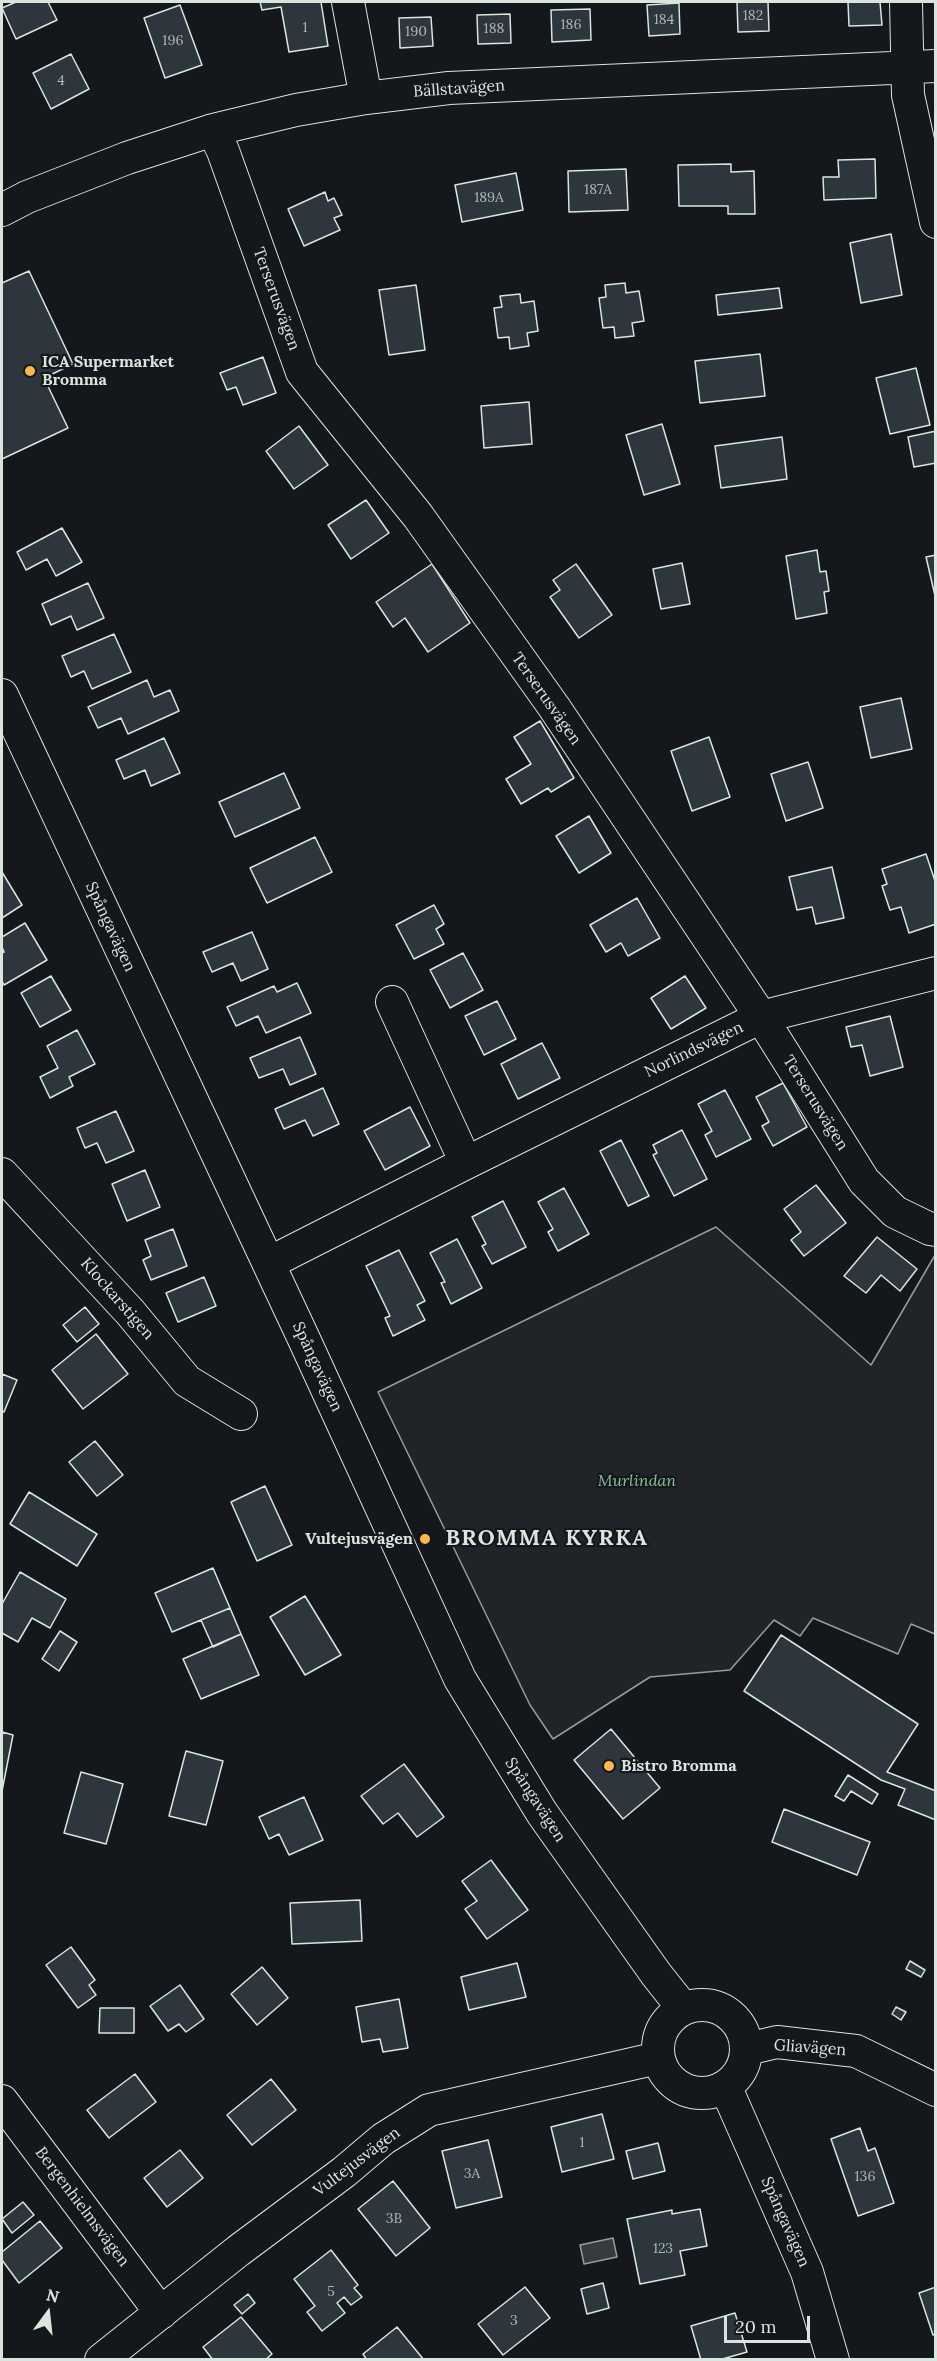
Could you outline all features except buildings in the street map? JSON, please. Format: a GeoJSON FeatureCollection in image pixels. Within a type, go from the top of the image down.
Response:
{"type":"FeatureCollection","features":[{"type":"Feature","properties":{"kind":"street"},"geometry":{"type":"LineString","coordinates":[[348,2],[366,98]]}},
{"type":"Feature","properties":{"kind":"street"},"geometry":{"type":"LineString","coordinates":[[906,2],[921,67],[908,95],[936,222]]}},
{"type":"Feature","properties":{"kind":"street","name":"Bällstavägen"},"geometry":{"type":"LineString","coordinates":[[2,210],[27,197],[127,158],[213,130],[366,98],[449,88],[921,67]]}},
{"type":"Feature","properties":{"kind":"street","name":"Terserusvägen"},"geometry":{"type":"LineString","coordinates":[[213,130],[223,151],[302,372],[418,516],[554,707],[761,1017],[864,1182],[895,1212],[936,1230]]}},
{"type":"Feature","properties":{"kind":"street","name":"Spångavägen"},"geometry":{"type":"LineString","coordinates":[[2,695],[269,1263],[460,1679],[542,1813],[656,1974],[683,2008]]}},
{"type":"Feature","properties":{"kind":"street","name":"Norlindsvägen"},"geometry":{"type":"LineString","coordinates":[[269,1263],[761,1017],[936,974]]}},
{"type":"Feature","properties":{"kind":"street"},"geometry":{"type":"LineString","coordinates":[[392,1002],[466,1163]]}},
{"type":"Feature","properties":{"kind":"street","name":"Klockarstigen"},"geometry":{"type":"LineString","coordinates":[[2,1174],[130,1312],[187,1381],[241,1414]]}},
{"type":"Feature","properties":{"kind":"street"},"geometry":{"type":"LineString","coordinates":[[699,2004],[716,2006],[732,2016],[743,2031],[747,2049],[742,2071],[735,2080],[726,2088],[705,2094],[684,2091],[667,2078],[658,2058],[657,2044],[662,2029],[671,2017],[683,2008],[699,2004]]}},
{"type":"Feature","properties":{"kind":"street","name":"Gliavägen"},"geometry":{"type":"LineString","coordinates":[[747,2049],[777,2042],[856,2050],[936,2090]]}},
{"type":"Feature","properties":{"kind":"street","name":"Vultejusvägen"},"geometry":{"type":"LineString","coordinates":[[101,2360],[383,2139],[429,2110],[658,2058]]}},
{"type":"Feature","properties":{"kind":"street","name":"Spångavägen"},"geometry":{"type":"LineString","coordinates":[[726,2088],[807,2272],[833,2360]]}},
{"type":"Feature","properties":{"kind":"street","name":"Bergenhielmsvägen"},"geometry":{"type":"LineString","coordinates":[[2,2101],[161,2313]]}},
{"type":"Feature","properties":{"kind":"green space","name":"Murlindan"},"geometry":{"type":"Polygon","coordinates":[[[716,1227],[871,1365],[935,1255],[935,1634],[911,1624],[898,1654],[813,1618],[800,1636],[774,1620],[730,1670],[650,1677],[553,1739],[530,1705],[378,1392],[716,1227]]]}},
{"type":"Feature","properties":{"kind":"shaded area"},"geometry":{"type":"Polygon","coordinates":[[[613,2238],[617,2257],[584,2264],[580,2245],[613,2238]]]}},
{"type":"Feature","properties":{"kind":"place","name":"ICA Supermarket Bromma"},"geometry":{"type":"Point","coordinates":[30,371]}},
{"type":"Feature","properties":{"kind":"place","name":"Vultejusvägen"},"geometry":{"type":"Point","coordinates":[425,1539]}},
{"type":"Feature","properties":{"kind":"place","name":"Bistro Bromma"},"geometry":{"type":"Point","coordinates":[609,1766]}},
{"type":"Feature","properties":{"kind":"district","name":"BROMMA KYRKA"},"geometry":{"type":"Point","coordinates":[547,1539]}}]}
